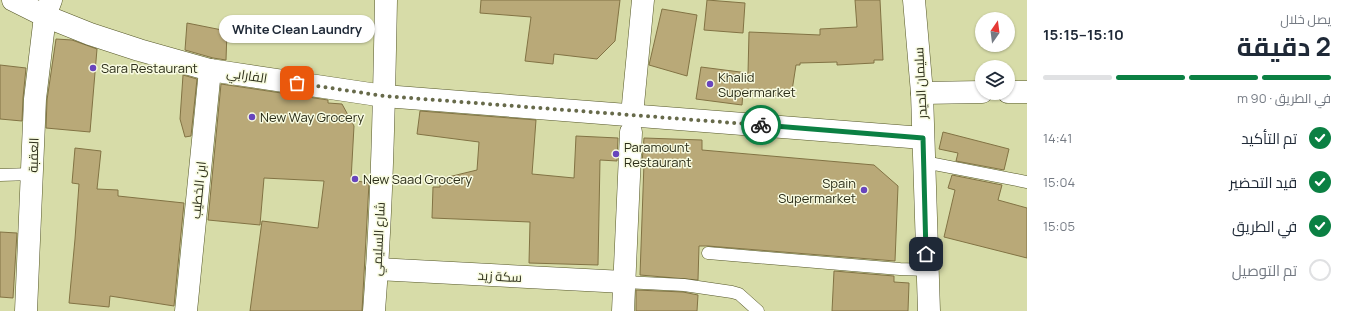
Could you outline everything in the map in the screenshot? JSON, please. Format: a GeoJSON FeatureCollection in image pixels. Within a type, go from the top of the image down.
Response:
{"type":"FeatureCollection","features":[{"type":"Feature","properties":{"kind":"street","name":"الفارابي"},"geometry":{"type":"LineString","coordinates":[[13,0],[48,8],[90,34],[139,50],[210,70],[384,96],[631,123],[923,138]]}},
{"type":"Feature","properties":{"kind":"street","name":"شارع السليمي"},"geometry":{"type":"LineString","coordinates":[[374,311],[384,96],[386,0]]}},
{"type":"Feature","properties":{"kind":"street"},"geometry":{"type":"LineString","coordinates":[[623,311],[631,123],[643,0]]}},
{"type":"Feature","properties":{"kind":"street","name":"سليمان الحيدر"},"geometry":{"type":"LineString","coordinates":[[914,0],[922,93],[929,311]]}},
{"type":"Feature","properties":{"kind":"street","name":"العقبة"},"geometry":{"type":"LineString","coordinates":[[26,311],[35,99],[48,8]]}},
{"type":"Feature","properties":{"kind":"street","name":"ابن الخطيب"},"geometry":{"type":"LineString","coordinates":[[186,311],[210,70]]}},
{"type":"Feature","properties":{"kind":"street"},"geometry":{"type":"LineString","coordinates":[[922,93],[975,92]]}},
{"type":"Feature","properties":{"kind":"street"},"geometry":{"type":"LineString","coordinates":[[1015,92],[1027,92]]}},
{"type":"Feature","properties":{"kind":"street","name":"سكة زيد"},"geometry":{"type":"LineString","coordinates":[[377,269],[624,282]]}},
{"type":"Feature","properties":{"kind":"lane"},"geometry":{"type":"LineString","coordinates":[[924,162],[1027,182]]}},
{"type":"Feature","properties":{"kind":"lane"},"geometry":{"type":"LineString","coordinates":[[0,175],[32,174]]}},
{"type":"Feature","properties":{"kind":"lane"},"geometry":{"type":"LineString","coordinates":[[708,253],[927,270]]}},
{"type":"Feature","properties":{"kind":"lane"},"geometry":{"type":"LineString","coordinates":[[624,282],[684,285],[732,292],[739,294],[758,311]]}},
{"type":"Feature","properties":{"kind":"building"},"geometry":{"type":"Polygon","coordinates":[[[481,0],[620,0],[615,41],[597,59],[554,54],[553,64],[525,61],[531,17],[480,13],[481,0]]]}},
{"type":"Feature","properties":{"kind":"building"},"geometry":{"type":"Polygon","coordinates":[[[707,0],[745,3],[743,33],[704,30],[707,0]]]}},
{"type":"Feature","properties":{"kind":"building"},"geometry":{"type":"Polygon","coordinates":[[[855,0],[880,0],[883,60],[874,60],[874,63],[837,65],[837,62],[800,63],[800,65],[796,65],[791,97],[743,92],[742,105],[696,99],[701,67],[748,73],[749,32],[820,35],[820,29],[857,27],[855,0]]]}},
{"type":"Feature","properties":{"kind":"building"},"geometry":{"type":"Polygon","coordinates":[[[662,9],[697,15],[687,76],[649,65],[662,9]]]}},
{"type":"Feature","properties":{"kind":"building"},"geometry":{"type":"Polygon","coordinates":[[[187,23],[227,31],[226,60],[185,50],[187,23]]]}},
{"type":"Feature","properties":{"kind":"building"},"geometry":{"type":"Polygon","coordinates":[[[56,39],[72,40],[97,49],[90,132],[46,128],[47,100],[56,39]]]}},
{"type":"Feature","properties":{"kind":"building"},"geometry":{"type":"Polygon","coordinates":[[[0,65],[26,68],[22,121],[0,119],[0,65]]]}},
{"type":"Feature","properties":{"kind":"building"},"geometry":{"type":"Polygon","coordinates":[[[183,75],[197,79],[191,136],[185,137],[180,119],[183,75]]]}},
{"type":"Feature","properties":{"kind":"building"},"geometry":{"type":"Polygon","coordinates":[[[221,84],[328,100],[328,103],[342,104],[354,126],[351,180],[369,183],[362,311],[250,311],[262,221],[318,228],[324,181],[264,178],[260,225],[208,220],[221,84]]]}},
{"type":"Feature","properties":{"kind":"building"},"geometry":{"type":"Polygon","coordinates":[[[420,111],[536,120],[532,174],[574,178],[576,136],[618,138],[617,161],[600,160],[598,265],[529,263],[530,222],[432,218],[433,187],[440,187],[440,179],[477,170],[479,142],[417,134],[420,111]]]}},
{"type":"Feature","properties":{"kind":"building"},"geometry":{"type":"Polygon","coordinates":[[[943,132],[1009,149],[1004,170],[956,161],[958,153],[939,149],[943,132]]]}},
{"type":"Feature","properties":{"kind":"building"},"geometry":{"type":"Polygon","coordinates":[[[644,138],[702,140],[702,150],[874,165],[898,186],[895,261],[699,246],[698,280],[640,275],[644,163],[642,163],[644,138]]]}},
{"type":"Feature","properties":{"kind":"building"},"geometry":{"type":"Polygon","coordinates":[[[75,148],[101,151],[97,189],[118,190],[118,196],[184,203],[174,306],[110,296],[109,307],[69,303],[79,184],[72,183],[75,148]]]}},
{"type":"Feature","properties":{"kind":"building"},"geometry":{"type":"Polygon","coordinates":[[[952,175],[1002,185],[998,200],[1027,208],[1027,258],[944,237],[955,190],[948,188],[952,175]]]}},
{"type":"Feature","properties":{"kind":"building"},"geometry":{"type":"Polygon","coordinates":[[[0,232],[17,233],[13,298],[0,297],[0,232]]]}},
{"type":"Feature","properties":{"kind":"building"},"geometry":{"type":"Polygon","coordinates":[[[834,271],[894,276],[894,282],[909,283],[908,311],[832,311],[834,271]]]}},
{"type":"Feature","properties":{"kind":"building"},"geometry":{"type":"Polygon","coordinates":[[[636,290],[683,292],[698,295],[697,311],[636,311],[636,290]]]}},
{"type":"Feature","properties":{"kind":"way so far"},"geometry":{"type":"LineString","coordinates":[[297,83],[384,96],[495,106],[761,125]]}},
{"type":"Feature","properties":{"kind":"place","name":"Sara Restaurant"},"geometry":{"type":"Point","coordinates":[93,68]}},
{"type":"Feature","properties":{"kind":"place","name":"White Clean Laundry"},"geometry":{"type":"Point","coordinates":[297,83]}},
{"type":"Feature","properties":{"kind":"place","name":"Khalid Supermarket"},"geometry":{"type":"Point","coordinates":[710,84]}},
{"type":"Feature","properties":{"kind":"place","name":"New Way Grocery"},"geometry":{"type":"Point","coordinates":[252,117]}},
{"type":"Feature","properties":{"kind":"place","name":"Paramount Restaurant"},"geometry":{"type":"Point","coordinates":[616,154]}},
{"type":"Feature","properties":{"kind":"place","name":"New Saad Grocery"},"geometry":{"type":"Point","coordinates":[355,179]}},
{"type":"Feature","properties":{"kind":"place","name":"Spain Supermarket"},"geometry":{"type":"Point","coordinates":[864,190]}},
{"type":"Feature","properties":{"kind":"route"},"geometry":{"type":"LineString","coordinates":[[761,125],[923,138],[926,254]]}}]}
